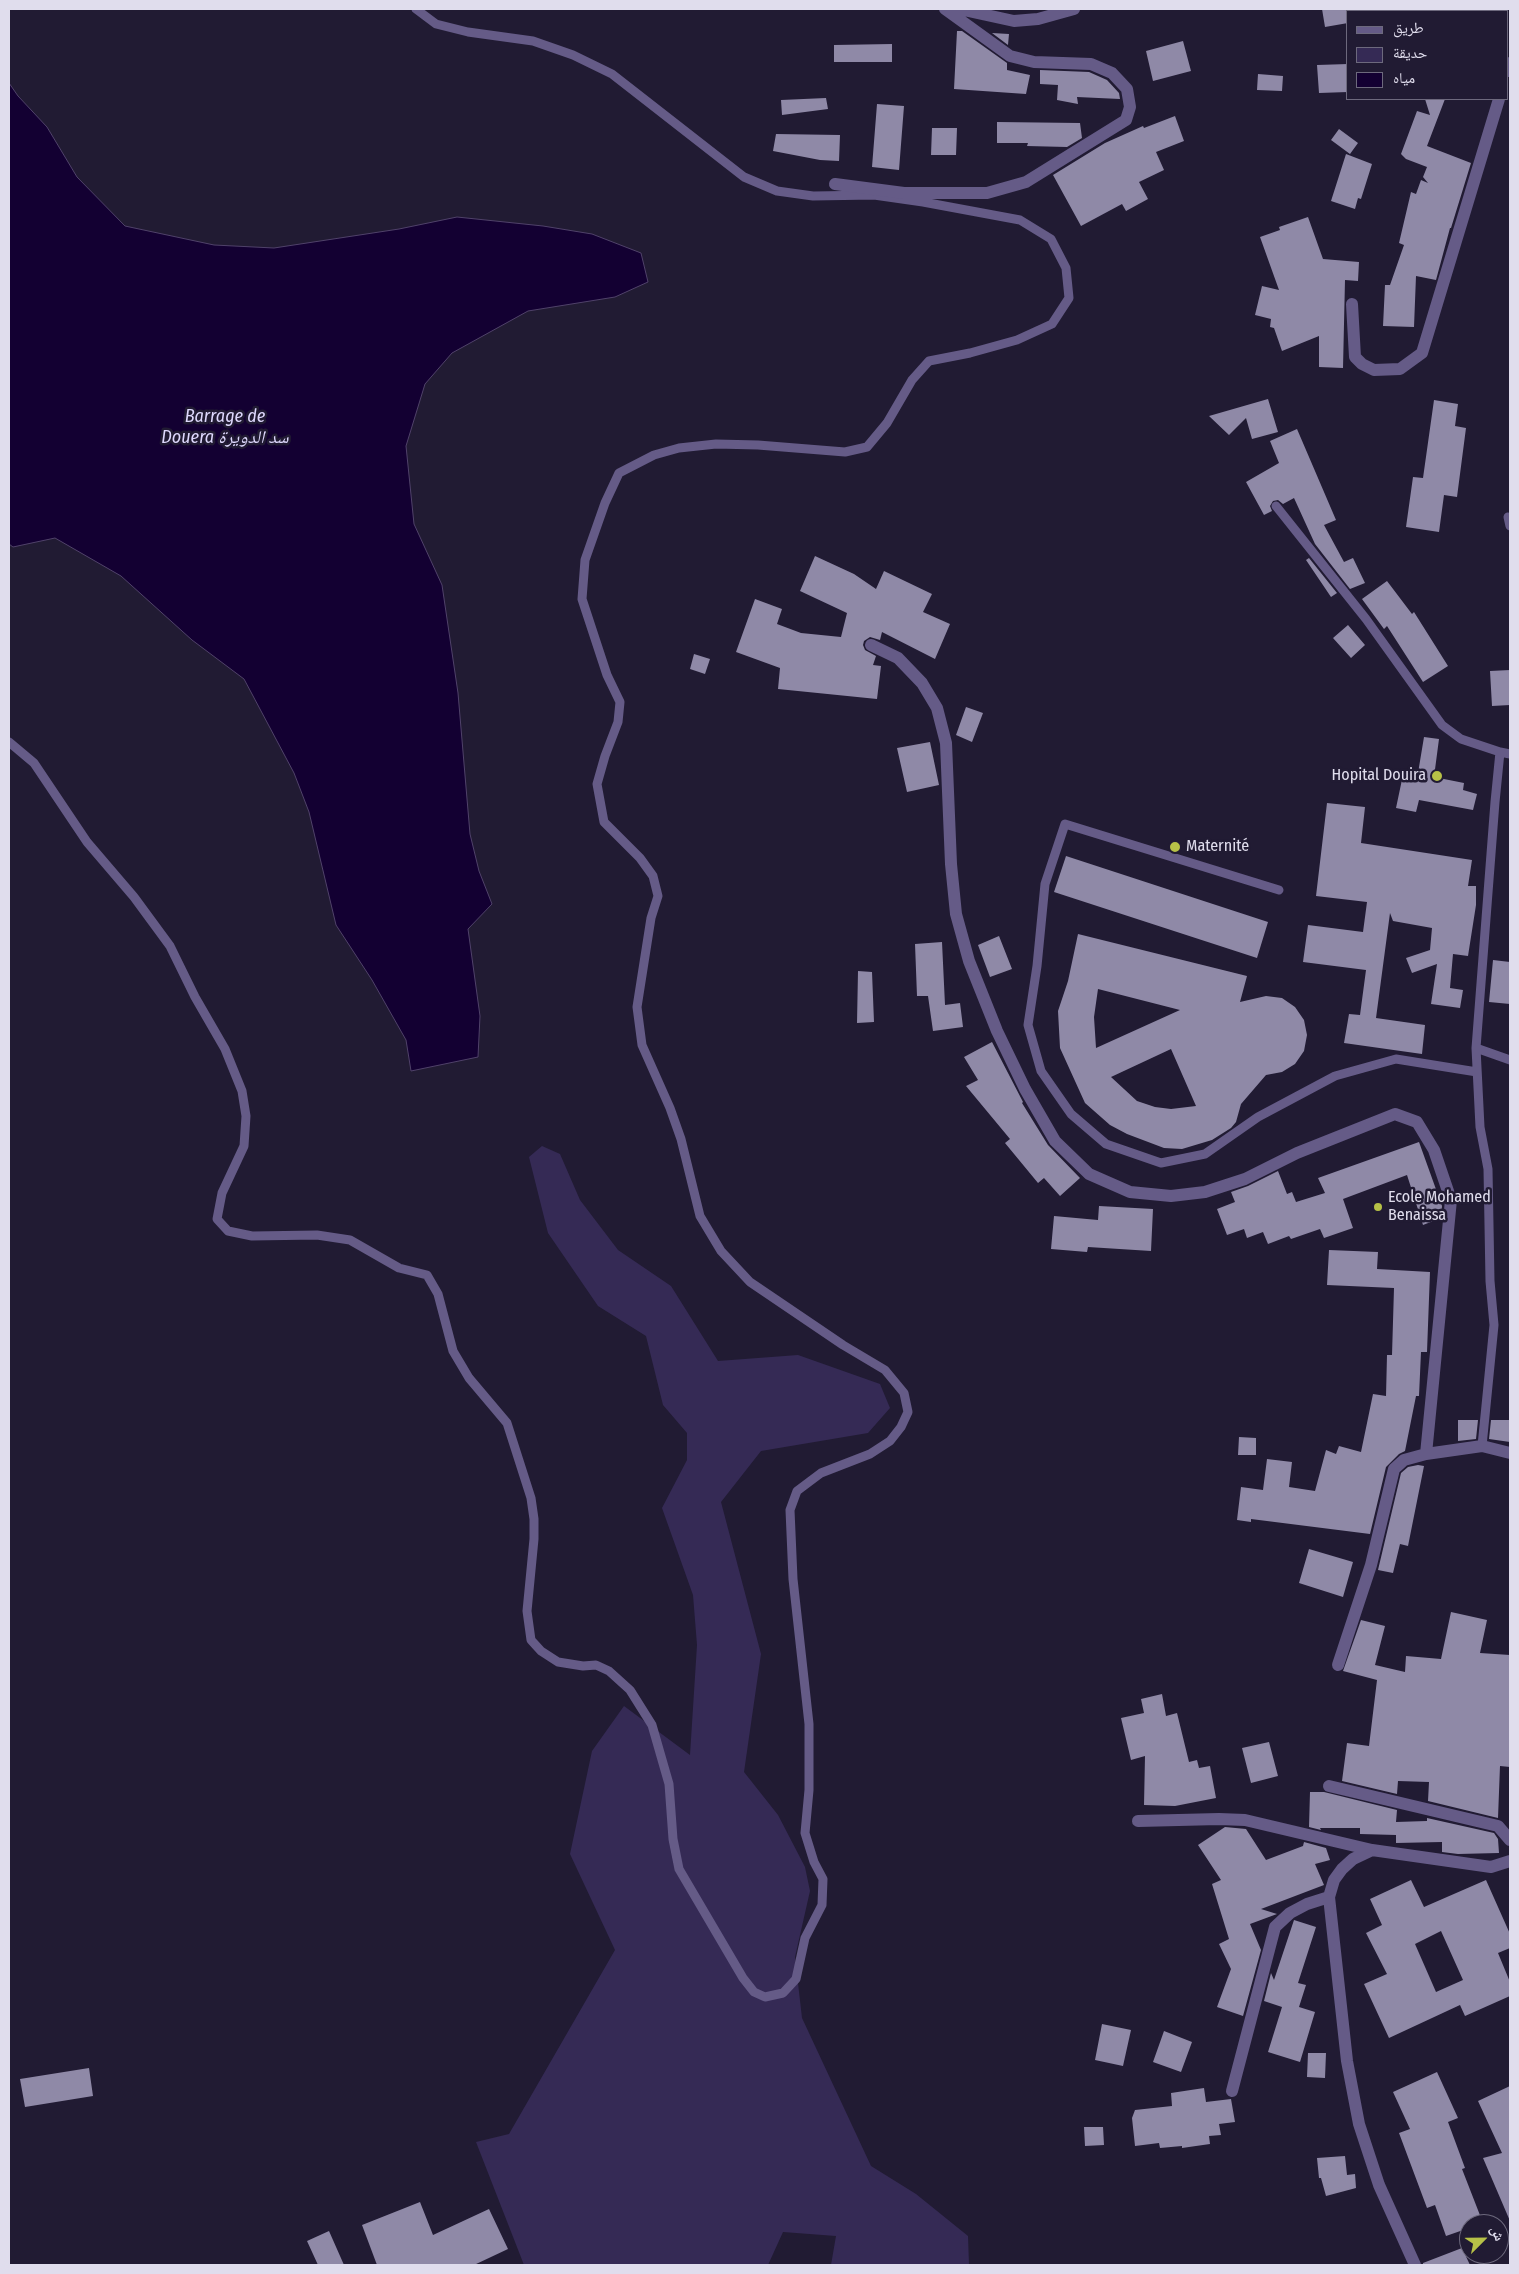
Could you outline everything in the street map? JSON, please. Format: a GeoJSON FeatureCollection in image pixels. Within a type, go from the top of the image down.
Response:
{"type":"FeatureCollection","features":[{"type":"Feature","properties":{"kind":"street"},"geometry":{"type":"LineString","coordinates":[[835,184],[904,193],[987,193],[1026,182],[1126,120],[1130,108],[1127,89],[1112,73],[1091,64],[1034,62],[1010,56],[945,9]]}},
{"type":"Feature","properties":{"kind":"street"},"geometry":{"type":"LineString","coordinates":[[959,9],[1014,21],[1038,19],[1069,9]]}},
{"type":"Feature","properties":{"kind":"street"},"geometry":{"type":"LineString","coordinates":[[1352,304],[1355,357],[1362,364],[1374,370],[1400,369],[1422,353],[1499,100]]}},
{"type":"Feature","properties":{"kind":"street"},"geometry":{"type":"LineString","coordinates":[[871,646],[898,658],[922,683],[937,708],[946,743],[950,855],[956,914],[969,961],[997,1031],[1025,1089],[1054,1141],[1089,1174],[1130,1192],[1171,1196],[1205,1192],[1245,1179],[1297,1153],[1395,1114],[1417,1122],[1434,1150],[1451,1200],[1426,1454]]}},
{"type":"Feature","properties":{"kind":"street"},"geometry":{"type":"LineString","coordinates":[[1338,1665],[1371,1565],[1394,1470],[1404,1460],[1426,1454],[1482,1446],[1510,1453]]}},
{"type":"Feature","properties":{"kind":"street"},"geometry":{"type":"LineString","coordinates":[[1329,1786],[1498,1826],[1510,1840]]}},
{"type":"Feature","properties":{"kind":"street"},"geometry":{"type":"LineString","coordinates":[[1138,1821],[1246,1820],[1372,1850],[1491,1867],[1510,1861]]}},
{"type":"Feature","properties":{"kind":"street"},"geometry":{"type":"LineString","coordinates":[[1372,1850],[1353,1859],[1342,1869],[1334,1880],[1330,1897],[1347,2061],[1359,2124],[1379,2186],[1415,2265]]}},
{"type":"Feature","properties":{"kind":"street"},"geometry":{"type":"LineString","coordinates":[[1232,2091],[1275,1927],[1290,1913],[1307,1904],[1330,1897]]}},
{"type":"Feature","properties":{"kind":"lane"},"geometry":{"type":"LineString","coordinates":[[9,742],[34,763],[87,842],[134,897],[170,946],[195,997],[226,1049],[242,1091],[246,1116],[244,1146],[222,1193],[217,1219],[228,1231],[252,1236],[317,1235],[350,1240],[399,1268],[427,1275],[438,1294],[453,1351],[469,1378],[507,1423],[531,1498],[534,1539],[527,1611],[531,1640],[541,1651],[558,1662],[583,1666],[596,1665],[609,1671],[630,1690],[652,1725],[669,1784],[673,1840],[679,1868],[708,1921],[748,1985],[754,1992],[766,1997],[784,1993],[796,1979],[805,1938],[822,1904],[822,1879],[814,1862],[805,1833],[809,1790],[809,1724],[793,1579],[790,1510],[797,1491],[820,1473],[870,1454],[890,1441],[902,1427],[908,1412],[904,1393],[885,1370],[843,1345],[750,1282],[721,1251],[700,1216],[681,1139],[670,1108],[642,1045],[637,1007],[651,918],[658,896],[653,876],[640,858],[604,822],[597,784],[618,722],[620,702],[607,675],[582,599],[585,560],[605,502],[620,473],[654,455],[679,448],[716,444],[758,445],[845,452],[867,447],[887,423],[912,380],[929,361],[970,353],[1017,340],[1052,324],[1069,298],[1066,268],[1051,239],[1020,220],[874,195],[813,196],[777,191],[744,177],[627,86],[573,55],[533,41],[468,32],[436,24],[416,9]]}},
{"type":"Feature","properties":{"kind":"lane"},"geometry":{"type":"LineString","coordinates":[[1276,506],[1366,619],[1442,725],[1460,739],[1510,754]]}},
{"type":"Feature","properties":{"kind":"lane"},"geometry":{"type":"LineString","coordinates":[[1508,517],[1510,526]]}},
{"type":"Feature","properties":{"kind":"lane"},"geometry":{"type":"LineString","coordinates":[[1482,1446],[1494,1325],[1490,1281],[1488,1169],[1480,1127],[1476,1048],[1500,752]]}},
{"type":"Feature","properties":{"kind":"lane"},"geometry":{"type":"LineString","coordinates":[[1279,890],[1065,824],[1045,884],[1037,966],[1028,1025],[1041,1071],[1071,1114],[1106,1144],[1161,1163],[1205,1154],[1258,1117],[1335,1076],[1396,1060],[1477,1072]]}},
{"type":"Feature","properties":{"kind":"lane"},"geometry":{"type":"LineString","coordinates":[[1476,1048],[1510,1062]]}},
{"type":"Feature","properties":{"kind":"green space"},"geometry":{"type":"Polygon","coordinates":[[[542,1146],[560,1154],[580,1200],[618,1250],[671,1286],[718,1361],[798,1355],[880,1384],[890,1408],[868,1433],[761,1451],[721,1502],[761,1654],[744,1772],[778,1815],[805,1867],[810,1891],[795,1957],[802,2018],[871,2166],[916,2194],[968,2236],[969,2265],[831,2265],[836,2236],[783,2232],[768,2265],[524,2265],[476,2142],[509,2134],[615,1950],[570,1854],[592,1751],[624,1706],[690,1755],[697,1645],[693,1595],[662,1508],[687,1460],[687,1433],[663,1405],[646,1336],[598,1306],[548,1233],[529,1157],[542,1146]]]}},
{"type":"Feature","properties":{"kind":"water","name":"Barrage de Douera سد الدويرة"},"geometry":{"type":"Polygon","coordinates":[[[9,83],[18,96],[47,127],[77,177],[125,226],[214,245],[274,248],[399,229],[457,217],[543,226],[592,234],[641,253],[648,282],[615,297],[528,311],[452,353],[425,384],[406,446],[414,524],[442,585],[458,693],[470,834],[479,871],[492,904],[468,929],[480,1016],[478,1057],[411,1071],[406,1040],[372,980],[336,925],[309,812],[294,773],[244,679],[192,640],[121,576],[55,538],[13,547],[9,544],[9,83]]]}},
{"type":"Feature","properties":{"kind":"building"},"geometry":{"type":"Polygon","coordinates":[[[1322,9],[1348,9],[1346,10],[1346,23],[1325,27],[1322,9]]]}},
{"type":"Feature","properties":{"kind":"building"},"geometry":{"type":"Polygon","coordinates":[[[957,31],[962,31],[1007,63],[1007,70],[1030,75],[1026,94],[954,89],[957,31]]]}},
{"type":"Feature","properties":{"kind":"building"},"geometry":{"type":"Polygon","coordinates":[[[992,33],[1009,34],[1008,45],[992,33]]]}},
{"type":"Feature","properties":{"kind":"building"},"geometry":{"type":"Polygon","coordinates":[[[1183,41],[1191,71],[1153,81],[1146,51],[1183,41]]]}},
{"type":"Feature","properties":{"kind":"building"},"geometry":{"type":"Polygon","coordinates":[[[892,44],[892,62],[834,62],[834,45],[892,44]]]}},
{"type":"Feature","properties":{"kind":"building"},"geometry":{"type":"Polygon","coordinates":[[[1346,64],[1346,92],[1319,93],[1317,65],[1346,64]]]}},
{"type":"Feature","properties":{"kind":"building"},"geometry":{"type":"Polygon","coordinates":[[[1040,70],[1089,72],[1107,80],[1119,93],[1120,99],[1077,97],[1078,104],[1057,100],[1058,85],[1040,84],[1040,70]]]}},
{"type":"Feature","properties":{"kind":"building"},"geometry":{"type":"Polygon","coordinates":[[[1258,74],[1283,76],[1282,91],[1257,90],[1258,74]]]}},
{"type":"Feature","properties":{"kind":"building"},"geometry":{"type":"Polygon","coordinates":[[[826,98],[828,109],[782,115],[781,100],[826,98]]]}},
{"type":"Feature","properties":{"kind":"building"},"geometry":{"type":"Polygon","coordinates":[[[1425,100],[1445,100],[1427,146],[1471,163],[1436,280],[1416,276],[1414,327],[1383,326],[1385,285],[1390,285],[1404,245],[1399,243],[1411,192],[1416,194],[1421,180],[1428,183],[1423,177],[1427,167],[1406,159],[1401,154],[1417,111],[1430,115],[1425,100]]]}},
{"type":"Feature","properties":{"kind":"building"},"geometry":{"type":"Polygon","coordinates":[[[877,104],[904,106],[899,170],[872,167],[877,104]]]}},
{"type":"Feature","properties":{"kind":"building"},"geometry":{"type":"Polygon","coordinates":[[[1175,116],[1184,141],[1156,152],[1164,170],[1139,182],[1148,199],[1126,211],[1122,204],[1081,226],[1053,175],[1105,143],[1143,126],[1144,128],[1175,116]]]}},
{"type":"Feature","properties":{"kind":"building"},"geometry":{"type":"Polygon","coordinates":[[[997,122],[1080,123],[1082,138],[1067,147],[1027,146],[1028,143],[997,143],[997,122]]]}},
{"type":"Feature","properties":{"kind":"building"},"geometry":{"type":"Polygon","coordinates":[[[932,128],[957,128],[956,155],[931,155],[932,128]]]}},
{"type":"Feature","properties":{"kind":"building"},"geometry":{"type":"Polygon","coordinates":[[[1339,129],[1358,143],[1350,154],[1331,140],[1339,129]]]}},
{"type":"Feature","properties":{"kind":"building"},"geometry":{"type":"Polygon","coordinates":[[[776,134],[840,135],[839,161],[820,160],[773,151],[776,134]]]}},
{"type":"Feature","properties":{"kind":"building"},"geometry":{"type":"Polygon","coordinates":[[[1346,154],[1372,164],[1361,199],[1358,198],[1355,209],[1331,201],[1346,154]]]}},
{"type":"Feature","properties":{"kind":"building"},"geometry":{"type":"Polygon","coordinates":[[[1308,217],[1323,259],[1359,262],[1358,281],[1345,280],[1343,368],[1319,367],[1319,336],[1282,351],[1274,328],[1270,327],[1271,319],[1255,315],[1262,286],[1279,290],[1260,237],[1280,230],[1279,227],[1308,217]]]}},
{"type":"Feature","properties":{"kind":"building"},"geometry":{"type":"Polygon","coordinates":[[[1268,399],[1278,432],[1252,439],[1246,418],[1229,435],[1209,416],[1268,399]]]}},
{"type":"Feature","properties":{"kind":"building"},"geometry":{"type":"Polygon","coordinates":[[[1434,400],[1458,404],[1455,426],[1466,428],[1457,497],[1444,495],[1439,532],[1406,527],[1413,477],[1423,478],[1434,400]]]}},
{"type":"Feature","properties":{"kind":"building"},"geometry":{"type":"Polygon","coordinates":[[[1297,429],[1336,520],[1324,525],[1344,562],[1353,558],[1365,583],[1350,589],[1315,544],[1294,498],[1283,504],[1278,500],[1273,501],[1270,506],[1272,511],[1264,515],[1246,482],[1279,463],[1270,441],[1297,429]]]}},
{"type":"Feature","properties":{"kind":"building"},"geometry":{"type":"Polygon","coordinates":[[[815,556],[854,574],[876,589],[884,571],[932,594],[923,612],[950,624],[935,659],[882,632],[880,640],[870,637],[864,641],[863,645],[865,650],[876,656],[873,665],[881,666],[877,699],[778,689],[780,668],[736,652],[755,599],[782,609],[777,624],[801,633],[841,637],[847,613],[800,591],[815,556]]]}},
{"type":"Feature","properties":{"kind":"building"},"geometry":{"type":"Polygon","coordinates":[[[1309,558],[1337,593],[1331,597],[1306,560],[1309,558]]]}},
{"type":"Feature","properties":{"kind":"building"},"geometry":{"type":"Polygon","coordinates":[[[1387,581],[1412,614],[1414,612],[1448,666],[1423,682],[1387,626],[1384,629],[1362,599],[1387,581]]]}},
{"type":"Feature","properties":{"kind":"building"},"geometry":{"type":"Polygon","coordinates":[[[1348,625],[1365,645],[1351,658],[1333,638],[1348,625]]]}},
{"type":"Feature","properties":{"kind":"building"},"geometry":{"type":"Polygon","coordinates":[[[694,654],[710,659],[705,674],[690,669],[694,654]]]}},
{"type":"Feature","properties":{"kind":"building"},"geometry":{"type":"Polygon","coordinates":[[[1510,670],[1510,705],[1492,706],[1490,671],[1510,670]]]}},
{"type":"Feature","properties":{"kind":"building"},"geometry":{"type":"Polygon","coordinates":[[[966,707],[983,713],[972,742],[956,735],[966,707]]]}},
{"type":"Feature","properties":{"kind":"building"},"geometry":{"type":"Polygon","coordinates":[[[1424,737],[1439,739],[1434,777],[1464,783],[1463,790],[1477,794],[1473,810],[1419,800],[1416,812],[1396,808],[1404,770],[1418,773],[1424,737]]]}},
{"type":"Feature","properties":{"kind":"building"},"geometry":{"type":"Polygon","coordinates":[[[930,742],[939,785],[907,792],[897,748],[930,742]]]}},
{"type":"Feature","properties":{"kind":"building"},"geometry":{"type":"Polygon","coordinates":[[[1327,803],[1365,807],[1361,843],[1472,860],[1468,886],[1476,886],[1476,905],[1468,956],[1453,954],[1450,988],[1463,990],[1460,1008],[1431,1004],[1437,964],[1412,973],[1406,958],[1430,950],[1432,928],[1393,921],[1390,913],[1376,1018],[1425,1025],[1422,1054],[1344,1043],[1349,1014],[1360,1015],[1366,970],[1303,962],[1308,925],[1363,932],[1367,902],[1316,896],[1327,803]]]}},
{"type":"Feature","properties":{"kind":"building"},"geometry":{"type":"Polygon","coordinates":[[[1066,856],[1268,922],[1257,958],[1054,892],[1066,856]]]}},
{"type":"Feature","properties":{"kind":"building"},"geometry":{"type":"Polygon","coordinates":[[[1078,934],[1247,976],[1240,1002],[1266,996],[1282,998],[1295,1007],[1304,1020],[1307,1035],[1304,1051],[1295,1064],[1282,1072],[1266,1075],[1241,1104],[1236,1122],[1231,1128],[1212,1140],[1182,1149],[1164,1148],[1127,1134],[1110,1125],[1085,1103],[1060,1048],[1058,1011],[1068,981],[1078,934]],[[1098,989],[1094,1017],[1096,1048],[1180,1010],[1098,989]],[[1171,1049],[1111,1077],[1137,1101],[1155,1107],[1171,1109],[1196,1106],[1171,1049]]]}},
{"type":"Feature","properties":{"kind":"building"},"geometry":{"type":"Polygon","coordinates":[[[999,936],[1012,969],[990,977],[978,945],[999,936]]]}},
{"type":"Feature","properties":{"kind":"building"},"geometry":{"type":"Polygon","coordinates":[[[942,942],[945,1005],[960,1003],[963,1027],[933,1031],[928,996],[917,996],[915,944],[942,942]]]}},
{"type":"Feature","properties":{"kind":"building"},"geometry":{"type":"Polygon","coordinates":[[[1493,960],[1510,962],[1510,1004],[1489,1002],[1493,960]]]}},
{"type":"Feature","properties":{"kind":"building"},"geometry":{"type":"Polygon","coordinates":[[[858,971],[872,972],[874,1022],[857,1023],[858,971]]]}},
{"type":"Feature","properties":{"kind":"building"},"geometry":{"type":"Polygon","coordinates":[[[992,1042],[1022,1103],[1048,1145],[1080,1178],[1060,1196],[1044,1178],[1038,1183],[1005,1143],[1010,1139],[966,1086],[978,1080],[964,1057],[992,1042]]]}},
{"type":"Feature","properties":{"kind":"building"},"geometry":{"type":"Polygon","coordinates":[[[1419,1142],[1442,1206],[1441,1218],[1423,1225],[1407,1175],[1343,1199],[1353,1228],[1324,1238],[1320,1229],[1291,1239],[1289,1236],[1268,1244],[1263,1232],[1247,1238],[1244,1229],[1227,1235],[1217,1209],[1235,1202],[1231,1192],[1278,1171],[1287,1194],[1292,1192],[1296,1202],[1325,1193],[1318,1178],[1419,1142]]]}},
{"type":"Feature","properties":{"kind":"building"},"geometry":{"type":"Polygon","coordinates":[[[1099,1206],[1153,1209],[1151,1251],[1088,1247],[1087,1252],[1051,1249],[1054,1216],[1098,1220],[1099,1206]]]}},
{"type":"Feature","properties":{"kind":"building"},"geometry":{"type":"Polygon","coordinates":[[[1329,1250],[1378,1252],[1377,1269],[1430,1272],[1427,1352],[1421,1352],[1419,1396],[1416,1396],[1405,1451],[1399,1454],[1386,1467],[1370,1534],[1251,1519],[1251,1522],[1237,1520],[1241,1487],[1263,1490],[1267,1459],[1292,1462],[1289,1487],[1315,1491],[1326,1450],[1336,1454],[1339,1446],[1361,1452],[1373,1394],[1386,1396],[1387,1355],[1392,1355],[1394,1288],[1327,1285],[1329,1250]]]}},
{"type":"Feature","properties":{"kind":"building"},"geometry":{"type":"Polygon","coordinates":[[[1458,1420],[1478,1420],[1476,1439],[1458,1441],[1458,1420]]]}},
{"type":"Feature","properties":{"kind":"building"},"geometry":{"type":"Polygon","coordinates":[[[1491,1420],[1510,1420],[1510,1442],[1489,1439],[1491,1420]]]}},
{"type":"Feature","properties":{"kind":"building"},"geometry":{"type":"Polygon","coordinates":[[[1239,1437],[1256,1438],[1256,1455],[1238,1455],[1239,1437]]]}},
{"type":"Feature","properties":{"kind":"building"},"geometry":{"type":"Polygon","coordinates":[[[1424,1466],[1408,1546],[1400,1544],[1393,1573],[1378,1570],[1401,1473],[1408,1467],[1424,1466]]]}},
{"type":"Feature","properties":{"kind":"building"},"geometry":{"type":"Polygon","coordinates":[[[1309,1549],[1353,1562],[1343,1597],[1299,1583],[1309,1549]]]}},
{"type":"Feature","properties":{"kind":"building"},"geometry":{"type":"Polygon","coordinates":[[[1451,1612],[1487,1620],[1480,1653],[1510,1655],[1510,1767],[1500,1766],[1498,1818],[1428,1801],[1429,1782],[1398,1781],[1397,1794],[1342,1781],[1347,1743],[1369,1746],[1377,1680],[1343,1671],[1361,1620],[1385,1626],[1375,1665],[1405,1672],[1406,1656],[1441,1659],[1451,1612]]]}},
{"type":"Feature","properties":{"kind":"building"},"geometry":{"type":"Polygon","coordinates":[[[1162,1694],[1166,1716],[1177,1713],[1189,1762],[1197,1760],[1199,1768],[1210,1766],[1216,1798],[1175,1806],[1144,1805],[1145,1756],[1131,1760],[1121,1718],[1144,1713],[1141,1699],[1162,1694]]]}},
{"type":"Feature","properties":{"kind":"building"},"geometry":{"type":"Polygon","coordinates":[[[1269,1742],[1278,1776],[1251,1783],[1242,1748],[1269,1742]]]}},
{"type":"Feature","properties":{"kind":"building"},"geometry":{"type":"Polygon","coordinates":[[[1310,1792],[1324,1792],[1397,1810],[1396,1822],[1427,1821],[1427,1818],[1494,1833],[1498,1839],[1499,1853],[1458,1854],[1442,1852],[1442,1842],[1396,1843],[1396,1835],[1360,1834],[1360,1828],[1320,1828],[1321,1830],[1309,1827],[1310,1792]]]}},
{"type":"Feature","properties":{"kind":"building"},"geometry":{"type":"Polygon","coordinates":[[[1225,1827],[1246,1829],[1266,1860],[1303,1846],[1304,1842],[1326,1848],[1330,1860],[1315,1864],[1324,1885],[1261,1909],[1277,1914],[1250,1924],[1261,1950],[1243,2016],[1217,2007],[1231,1969],[1219,1944],[1229,1939],[1212,1884],[1221,1880],[1198,1845],[1225,1827]]]}},
{"type":"Feature","properties":{"kind":"building"},"geometry":{"type":"Polygon","coordinates":[[[1411,1880],[1424,1907],[1486,1880],[1510,1934],[1510,1948],[1498,1953],[1510,1982],[1510,1996],[1465,2016],[1460,2005],[1389,2038],[1364,1984],[1387,1974],[1366,1933],[1382,1925],[1370,1899],[1411,1880]],[[1441,1931],[1415,1944],[1436,1992],[1463,1980],[1441,1931]]]}},
{"type":"Feature","properties":{"kind":"building"},"geometry":{"type":"Polygon","coordinates":[[[1294,1920],[1316,1927],[1298,1983],[1306,1985],[1299,2007],[1315,2012],[1300,2062],[1268,2052],[1282,2007],[1264,2001],[1271,1973],[1274,1980],[1294,1920]]]}},
{"type":"Feature","properties":{"kind":"building"},"geometry":{"type":"Polygon","coordinates":[[[1102,2024],[1131,2030],[1123,2066],[1095,2060],[1102,2024]]]}},
{"type":"Feature","properties":{"kind":"building"},"geometry":{"type":"Polygon","coordinates":[[[1164,2031],[1192,2042],[1181,2072],[1153,2062],[1164,2031]]]}},
{"type":"Feature","properties":{"kind":"building"},"geometry":{"type":"Polygon","coordinates":[[[1308,2053],[1326,2053],[1325,2078],[1307,2077],[1308,2053]]]}},
{"type":"Feature","properties":{"kind":"building"},"geometry":{"type":"Polygon","coordinates":[[[89,2068],[93,2096],[25,2107],[20,2079],[89,2068]]]}},
{"type":"Feature","properties":{"kind":"building"},"geometry":{"type":"Polygon","coordinates":[[[1437,2072],[1458,2118],[1448,2122],[1465,2168],[1462,2169],[1480,2214],[1459,2214],[1459,2231],[1446,2236],[1435,2205],[1427,2208],[1399,2133],[1410,2129],[1393,2092],[1437,2072]]]}},
{"type":"Feature","properties":{"kind":"building"},"geometry":{"type":"Polygon","coordinates":[[[1510,2086],[1510,2221],[1509,2214],[1507,2214],[1483,2158],[1502,2153],[1478,2101],[1510,2086]]]}},
{"type":"Feature","properties":{"kind":"building"},"geometry":{"type":"Polygon","coordinates":[[[1204,2088],[1206,2102],[1231,2099],[1235,2122],[1219,2124],[1221,2135],[1209,2136],[1210,2144],[1182,2148],[1182,2146],[1160,2148],[1159,2143],[1135,2146],[1132,2118],[1135,2110],[1172,2106],[1171,2093],[1204,2088]]]}},
{"type":"Feature","properties":{"kind":"building"},"geometry":{"type":"Polygon","coordinates":[[[1084,2127],[1103,2127],[1104,2145],[1085,2146],[1084,2127]]]}},
{"type":"Feature","properties":{"kind":"building"},"geometry":{"type":"Polygon","coordinates":[[[1345,2156],[1347,2175],[1355,2174],[1356,2188],[1326,2196],[1321,2178],[1319,2178],[1317,2158],[1345,2156]]]}},
{"type":"Feature","properties":{"kind":"building"},"geometry":{"type":"Polygon","coordinates":[[[420,2202],[433,2235],[489,2209],[508,2249],[474,2265],[377,2265],[362,2225],[420,2202]]]}},
{"type":"Feature","properties":{"kind":"building"},"geometry":{"type":"Polygon","coordinates":[[[329,2231],[344,2265],[318,2265],[307,2241],[329,2231]]]}},
{"type":"Feature","properties":{"kind":"building"},"geometry":{"type":"Polygon","coordinates":[[[1459,2249],[1459,2264],[1470,2265],[1423,2265],[1423,2263],[1459,2249]]]}},
{"type":"Feature","properties":{"kind":"place","name":"Hopital Douira"},"geometry":{"type":"Point","coordinates":[1437,776]}},
{"type":"Feature","properties":{"kind":"place","name":"Maternité"},"geometry":{"type":"Point","coordinates":[1175,847]}},
{"type":"Feature","properties":{"kind":"place","name":"Ecole Mohamed Benaissa"},"geometry":{"type":"Point","coordinates":[1378,1207]}}]}
